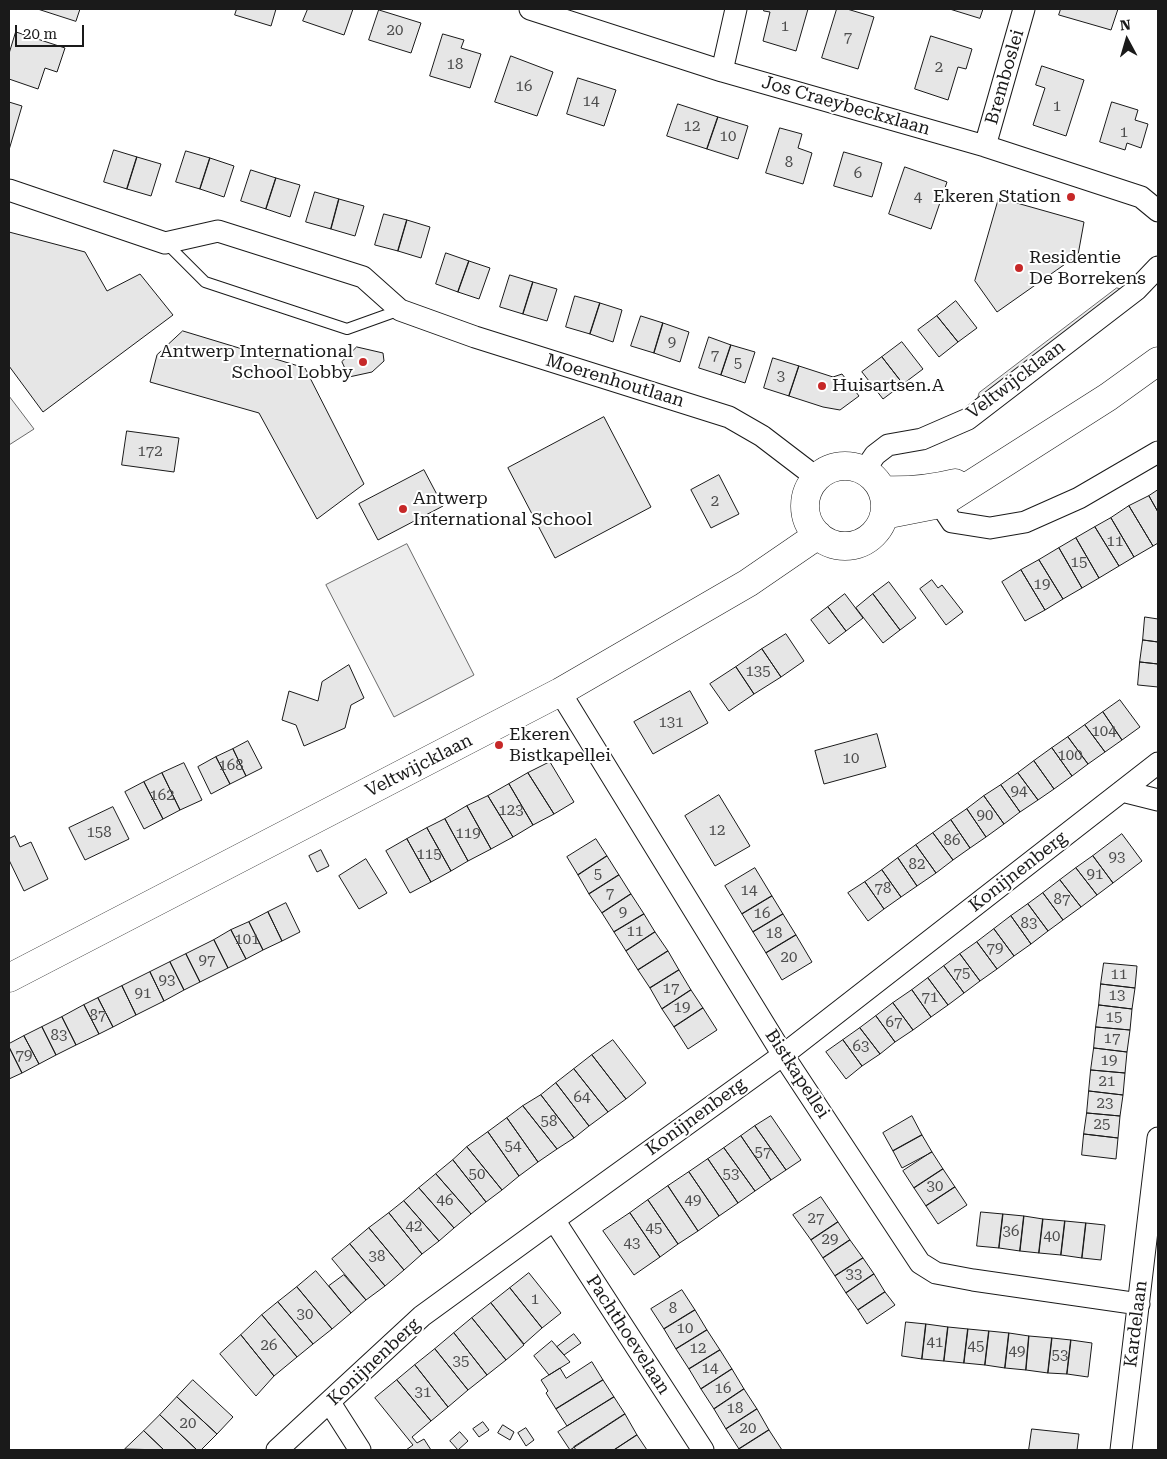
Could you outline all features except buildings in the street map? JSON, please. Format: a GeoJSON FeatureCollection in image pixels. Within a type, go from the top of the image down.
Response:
{"type":"FeatureCollection","features":[{"type":"Feature","properties":{"kind":"street","name":"Jos Craeybeckxlaan"},"geometry":{"type":"LineString","coordinates":[[530,9],[722,71],[985,146],[1141,196],[1158,211]]}},
{"type":"Feature","properties":{"kind":"street"},"geometry":{"type":"LineString","coordinates":[[722,71],[736,9]]}},
{"type":"Feature","properties":{"kind":"street","name":"Bremboslei"},"geometry":{"type":"LineString","coordinates":[[985,146],[1024,9]]}},
{"type":"Feature","properties":{"kind":"street"},"geometry":{"type":"LineString","coordinates":[[9,190],[166,243]]}},
{"type":"Feature","properties":{"kind":"street","name":"Moerenhoutlaan"},"geometry":{"type":"LineString","coordinates":[[166,243],[218,231],[363,277],[400,310],[475,337],[729,417],[762,436],[817,478]]}},
{"type":"Feature","properties":{"kind":"street","name":"Veltwijcklaan"},"geometry":{"type":"LineString","coordinates":[[864,471],[875,455],[888,445],[922,439],[968,418],[1136,290],[1158,267]]}},
{"type":"Feature","properties":{"kind":"street"},"geometry":{"type":"LineString","coordinates":[[883,503],[940,504],[1108,397],[1158,361]]}},
{"type":"Feature","properties":{"kind":"street"},"geometry":{"type":"LineString","coordinates":[[940,504],[952,522],[990,528],[1024,522],[1079,498],[1158,452]]}},
{"type":"Feature","properties":{"kind":"street"},"geometry":{"type":"LineString","coordinates":[[849,466],[864,471],[874,479],[883,503],[880,527],[860,544],[845,546],[830,543],[818,535],[808,521],[805,503],[807,493],[817,478],[834,468],[849,466]]}},
{"type":"Feature","properties":{"kind":"street"},"geometry":{"type":"LineString","coordinates":[[883,503],[903,490],[934,488],[982,477]]}},
{"type":"Feature","properties":{"kind":"street","name":"Veltwijcklaan"},"geometry":{"type":"LineString","coordinates":[[9,978],[560,692],[748,583],[818,535]]}},
{"type":"Feature","properties":{"kind":"street","name":"Bistkapellei"},"geometry":{"type":"LineString","coordinates":[[560,692],[783,1055],[920,1263],[936,1273],[973,1280],[1139,1304]]}},
{"type":"Feature","properties":{"kind":"street","name":"Konijnenberg"},"geometry":{"type":"LineString","coordinates":[[277,1450],[422,1316],[783,1055],[1158,763]]}},
{"type":"Feature","properties":{"kind":"street"},"geometry":{"type":"LineString","coordinates":[[1122,791],[1158,800]]}},
{"type":"Feature","properties":{"kind":"street","name":"Kardelaan"},"geometry":{"type":"LineString","coordinates":[[1121,1450],[1158,1138]]}},
{"type":"Feature","properties":{"kind":"street","name":"Pachthoevelaan"},"geometry":{"type":"LineString","coordinates":[[554,1220],[703,1450]]}},
{"type":"Feature","properties":{"kind":"street"},"geometry":{"type":"LineString","coordinates":[[330,1402],[360,1450]]}},
{"type":"Feature","properties":{"kind":"lane"},"geometry":{"type":"LineString","coordinates":[[166,243],[205,282],[347,329],[400,310]]}},
{"type":"Feature","properties":{"kind":"shaded area"},"geometry":{"type":"Polygon","coordinates":[[[1117,288],[1125,290],[977,401],[979,393],[1117,288]]]}},
{"type":"Feature","properties":{"kind":"shaded area"},"geometry":{"type":"Polygon","coordinates":[[[9,396],[34,429],[9,445],[9,396]]]}},
{"type":"Feature","properties":{"kind":"shaded area"},"geometry":{"type":"Polygon","coordinates":[[[407,544],[474,675],[394,717],[326,585],[407,544]]]}},
{"type":"Feature","properties":{"kind":"place","name":"Ekeren Station"},"geometry":{"type":"Point","coordinates":[1071,197]}},
{"type":"Feature","properties":{"kind":"place","name":"Residentie De Borrekens"},"geometry":{"type":"Point","coordinates":[1019,268]}},
{"type":"Feature","properties":{"kind":"place","name":"Antwerp International School Lobby"},"geometry":{"type":"Point","coordinates":[363,362]}},
{"type":"Feature","properties":{"kind":"place","name":"Huisartsen.A"},"geometry":{"type":"Point","coordinates":[822,386]}},
{"type":"Feature","properties":{"kind":"place","name":"Antwerp International School"},"geometry":{"type":"Point","coordinates":[403,509]}},
{"type":"Feature","properties":{"kind":"place","name":"Ekeren Bistkapellei"},"geometry":{"type":"Point","coordinates":[499,745]}}]}
